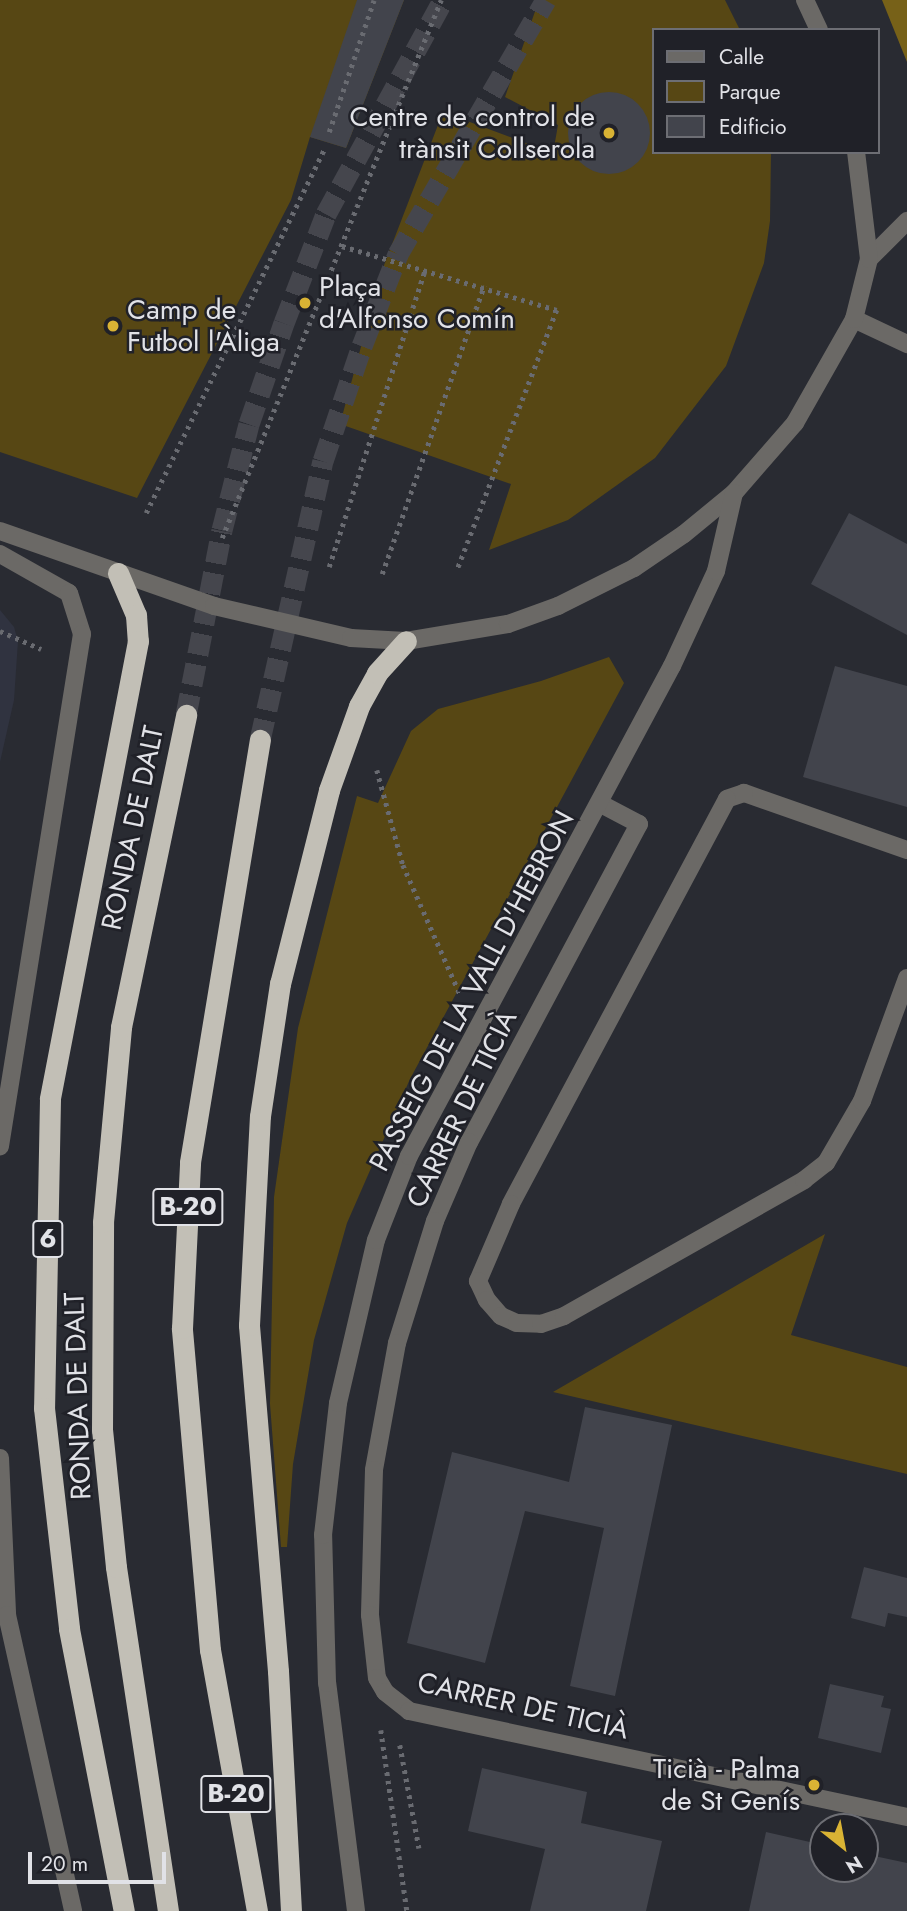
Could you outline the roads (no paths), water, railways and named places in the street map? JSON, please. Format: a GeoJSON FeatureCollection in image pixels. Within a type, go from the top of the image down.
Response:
{"type":"FeatureCollection","features":[{"type":"Feature","properties":{"kind":"highway","name":"6"},"geometry":{"type":"LineString","coordinates":[[118,573],[136,615],[138,640],[50,1099],[44,1408],[69,1629],[124,1911]]}},
{"type":"Feature","properties":{"kind":"highway"},"geometry":{"type":"LineString","coordinates":[[291,1911],[278,1671],[251,1365],[259,1129],[280,984],[329,790],[359,706],[377,673],[406,641]]}},
{"type":"Feature","properties":{"kind":"highway","name":"RONDA DE DALT"},"geometry":{"type":"LineString","coordinates":[[168,1911],[116,1567],[102,1430],[103,1222],[121,1027],[186,715]]}},
{"type":"Feature","properties":{"kind":"highway","name":"B-20"},"geometry":{"type":"LineString","coordinates":[[257,1911],[210,1650],[182,1328],[190,1162],[260,740]]}},
{"type":"Feature","properties":{"kind":"street"},"geometry":{"type":"LineString","coordinates":[[805,0],[818,28]]}},
{"type":"Feature","properties":{"kind":"street"},"geometry":{"type":"LineString","coordinates":[[0,531],[214,607],[320,634],[406,641],[508,624],[558,606],[634,568],[734,493],[795,423],[854,319],[869,259],[856,154]]}},
{"type":"Feature","properties":{"kind":"street"},"geometry":{"type":"LineString","coordinates":[[869,259],[907,221]]}},
{"type":"Feature","properties":{"kind":"street"},"geometry":{"type":"LineString","coordinates":[[854,319],[907,344]]}},
{"type":"Feature","properties":{"kind":"street","name":"PASSEIG DE LA VALL D'HEBRON"},"geometry":{"type":"LineString","coordinates":[[356,1911],[327,1683],[324,1600],[328,1468],[351,1338],[376,1240],[409,1156],[601,804],[716,571],[734,493]]}},
{"type":"Feature","properties":{"kind":"street"},"geometry":{"type":"LineString","coordinates":[[0,554],[69,593],[82,634],[0,1146]]}},
{"type":"Feature","properties":{"kind":"street"},"geometry":{"type":"LineString","coordinates":[[907,850],[744,793],[727,799],[511,1204],[478,1281],[487,1300],[501,1316],[516,1323],[541,1324],[564,1316],[804,1181],[826,1163],[857,1111],[907,978]]}},
{"type":"Feature","properties":{"kind":"street","name":"CARRER DE TICIÀ"},"geometry":{"type":"LineString","coordinates":[[601,804],[639,824],[468,1142],[435,1221],[397,1343],[374,1470],[370,1603],[377,1678],[385,1692],[409,1711],[907,1817]]}},
{"type":"Feature","properties":{"kind":"street"},"geometry":{"type":"LineString","coordinates":[[0,1458],[4,1614],[73,1911]]}},
{"type":"Feature","properties":{"kind":"tunnel"},"geometry":{"type":"LineString","coordinates":[[186,715],[222,530],[249,424],[284,323],[326,214],[443,0]]}},
{"type":"Feature","properties":{"kind":"tunnel"},"geometry":{"type":"LineString","coordinates":[[260,740],[323,461],[362,346],[398,254],[546,0]]}},
{"type":"Feature","properties":{"kind":"place","name":"Centre de control de trànsit Collserola"},"geometry":{"type":"Point","coordinates":[609,133]}},
{"type":"Feature","properties":{"kind":"place","name":"Plaça d'Alfonso Comín"},"geometry":{"type":"Point","coordinates":[305,303]}},
{"type":"Feature","properties":{"kind":"place","name":"Camp de Futbol l'Àliga"},"geometry":{"type":"Point","coordinates":[113,326]}},
{"type":"Feature","properties":{"kind":"place","name":"Ticià - Palma de St Genís"},"geometry":{"type":"Point","coordinates":[814,1785]}}]}
